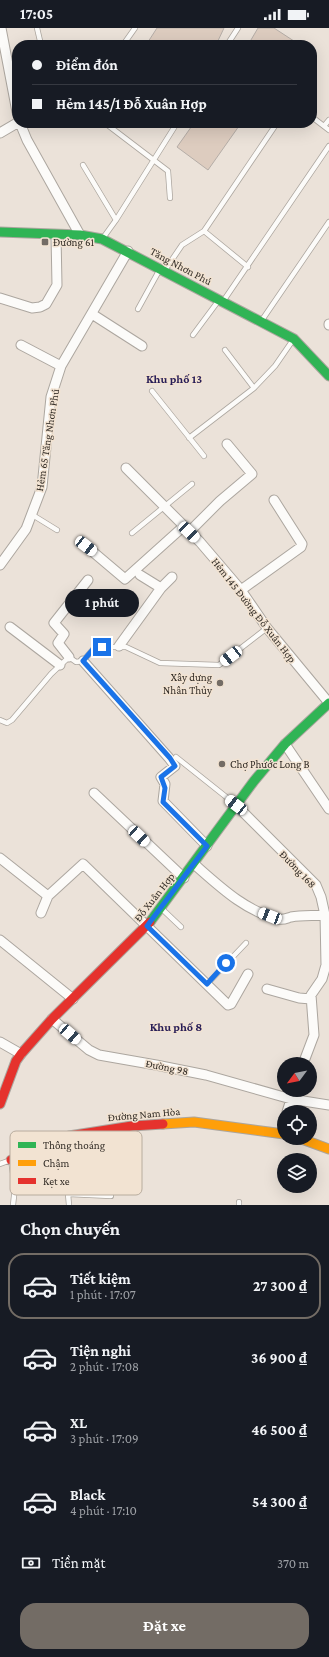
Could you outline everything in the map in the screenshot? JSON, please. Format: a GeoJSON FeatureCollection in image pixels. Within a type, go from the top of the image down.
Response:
{"type":"FeatureCollection","features":[{"type":"Feature","properties":{"kind":"street"},"geometry":{"type":"LineString","coordinates":[[1,28],[12,86]]}},
{"type":"Feature","properties":{"kind":"street"},"geometry":{"type":"LineString","coordinates":[[0,133],[12,126]]}},
{"type":"Feature","properties":{"kind":"street"},"geometry":{"type":"LineString","coordinates":[[21,128],[80,235]]}},
{"type":"Feature","properties":{"kind":"street","name":"Tăng Nhơn Phú"},"geometry":{"type":"LineString","coordinates":[[0,232],[80,235],[102,239],[262,320],[294,339],[329,376]]}},
{"type":"Feature","properties":{"kind":"street"},"geometry":{"type":"LineString","coordinates":[[0,298],[32,308],[40,308],[46,304],[57,285],[56,235]]}},
{"type":"Feature","properties":{"kind":"street","name":"Hẻm 65 Tăng Nhơn Phú"},"geometry":{"type":"LineString","coordinates":[[0,565],[26,529],[42,487],[51,397],[61,366],[128,251]]}},
{"type":"Feature","properties":{"kind":"street"},"geometry":{"type":"LineString","coordinates":[[92,314],[142,346]]}},
{"type":"Feature","properties":{"kind":"street"},"geometry":{"type":"LineString","coordinates":[[20,345],[61,366]]}},
{"type":"Feature","properties":{"kind":"street"},"geometry":{"type":"LineString","coordinates":[[86,546],[124,579],[252,474],[227,444]]}},
{"type":"Feature","properties":{"kind":"street","name":"Hẻm 145 Đường Đỗ Xuân Hợp"},"geometry":{"type":"LineString","coordinates":[[126,468],[186,529],[241,590],[267,628],[329,703]]}},
{"type":"Feature","properties":{"kind":"street"},"geometry":{"type":"LineString","coordinates":[[241,590],[301,547],[302,544],[274,500]]}},
{"type":"Feature","properties":{"kind":"street"},"geometry":{"type":"LineString","coordinates":[[140,576],[161,588]]}},
{"type":"Feature","properties":{"kind":"street"},"geometry":{"type":"LineString","coordinates":[[119,646],[161,588],[172,576]]}},
{"type":"Feature","properties":{"kind":"street"},"geometry":{"type":"LineString","coordinates":[[69,657],[58,643],[64,634],[54,623],[88,580]]}},
{"type":"Feature","properties":{"kind":"street"},"geometry":{"type":"LineString","coordinates":[[10,628],[60,665]]}},
{"type":"Feature","properties":{"kind":"street"},"geometry":{"type":"LineString","coordinates":[[83,661],[170,758],[175,766],[161,777],[165,788],[163,802],[207,846]]}},
{"type":"Feature","properties":{"kind":"street","name":"Đỗ Xuân Hợp"},"geometry":{"type":"LineString","coordinates":[[0,1104],[16,1061],[21,1054],[52,1019],[147,926],[184,878],[254,781],[285,744],[329,703]]}},
{"type":"Feature","properties":{"kind":"street"},"geometry":{"type":"LineString","coordinates":[[285,744],[329,809]]}},
{"type":"Feature","properties":{"kind":"street"},"geometry":{"type":"LineString","coordinates":[[94,793],[184,878]]}},
{"type":"Feature","properties":{"kind":"street","name":"Đường 168"},"geometry":{"type":"LineString","coordinates":[[236,805],[316,885],[321,896],[326,915],[325,979],[311,995],[311,999]]}},
{"type":"Feature","properties":{"kind":"street"},"geometry":{"type":"LineString","coordinates":[[0,858],[48,896]]}},
{"type":"Feature","properties":{"kind":"street"},"geometry":{"type":"LineString","coordinates":[[41,913],[48,896],[83,864],[228,1005],[231,1004],[248,974]]}},
{"type":"Feature","properties":{"kind":"street"},"geometry":{"type":"LineString","coordinates":[[194,864],[228,893],[245,905],[260,912],[280,919],[326,915]]}},
{"type":"Feature","properties":{"kind":"street"},"geometry":{"type":"LineString","coordinates":[[0,940],[74,999]]}},
{"type":"Feature","properties":{"kind":"street"},"geometry":{"type":"LineString","coordinates":[[267,989],[299,998],[311,999],[314,1035],[306,1057]]}},
{"type":"Feature","properties":{"kind":"street","name":"Đường 98"},"geometry":{"type":"LineString","coordinates":[[52,1019],[89,1050],[99,1055],[156,1065],[206,1076],[291,1099],[329,1105]]}},
{"type":"Feature","properties":{"kind":"street"},"geometry":{"type":"LineString","coordinates":[[0,1042],[21,1054]]}},
{"type":"Feature","properties":{"kind":"street"},"geometry":{"type":"LineString","coordinates":[[289,1105],[291,1099]]}},
{"type":"Feature","properties":{"kind":"street","name":"Đường Nam Hòa"},"geometry":{"type":"LineString","coordinates":[[100,1131],[132,1126],[194,1122],[277,1130]]}},
{"type":"Feature","properties":{"kind":"street"},"geometry":{"type":"LineString","coordinates":[[317,1145],[329,1149]]}},
{"type":"Feature","properties":{"kind":"lane"},"geometry":{"type":"LineString","coordinates":[[37,28],[40,40]]}},
{"type":"Feature","properties":{"kind":"lane"},"geometry":{"type":"LineString","coordinates":[[127,40],[135,28]]}},
{"type":"Feature","properties":{"kind":"lane"},"geometry":{"type":"LineString","coordinates":[[230,40],[238,28]]}},
{"type":"Feature","properties":{"kind":"lane"},"geometry":{"type":"LineString","coordinates":[[324,126],[329,120]]}},
{"type":"Feature","properties":{"kind":"lane"},"geometry":{"type":"LineString","coordinates":[[317,121],[329,130]]}},
{"type":"Feature","properties":{"kind":"lane"},"geometry":{"type":"LineString","coordinates":[[112,128],[168,171],[170,198]]}},
{"type":"Feature","properties":{"kind":"lane"},"geometry":{"type":"LineString","coordinates":[[102,239],[116,220],[174,128]]}},
{"type":"Feature","properties":{"kind":"lane"},"geometry":{"type":"LineString","coordinates":[[138,309],[162,270],[182,245],[204,231],[274,128]]}},
{"type":"Feature","properties":{"kind":"lane"},"geometry":{"type":"LineString","coordinates":[[193,335],[248,267],[329,146]]}},
{"type":"Feature","properties":{"kind":"lane"},"geometry":{"type":"LineString","coordinates":[[84,165],[116,220]]}},
{"type":"Feature","properties":{"kind":"lane"},"geometry":{"type":"LineString","coordinates":[[262,320],[329,222]]}},
{"type":"Feature","properties":{"kind":"lane"},"geometry":{"type":"LineString","coordinates":[[204,231],[248,267]]}},
{"type":"Feature","properties":{"kind":"lane"},"geometry":{"type":"LineString","coordinates":[[190,438],[254,388],[275,366],[294,339]]}},
{"type":"Feature","properties":{"kind":"lane"},"geometry":{"type":"LineString","coordinates":[[225,350],[254,388]]}},
{"type":"Feature","properties":{"kind":"lane"},"geometry":{"type":"LineString","coordinates":[[152,391],[204,456]]}},
{"type":"Feature","properties":{"kind":"lane"},"geometry":{"type":"LineString","coordinates":[[132,533],[165,508],[192,484]]}},
{"type":"Feature","properties":{"kind":"lane"},"geometry":{"type":"LineString","coordinates":[[31,514],[57,530]]}},
{"type":"Feature","properties":{"kind":"lane"},"geometry":{"type":"LineString","coordinates":[[0,720],[7,723],[12,720],[60,665],[69,657],[77,662],[83,661],[95,647],[119,646],[160,663],[219,665],[267,628]]}},
{"type":"Feature","properties":{"kind":"lane"},"geometry":{"type":"LineString","coordinates":[[176,758],[236,805]]}},
{"type":"Feature","properties":{"kind":"lane"},"geometry":{"type":"LineString","coordinates":[[161,908],[181,927]]}},
{"type":"Feature","properties":{"kind":"lane"},"geometry":{"type":"LineString","coordinates":[[207,984],[246,943]]}},
{"type":"Feature","properties":{"kind":"lane"},"geometry":{"type":"LineString","coordinates":[[0,1164],[10,1160]]}},
{"type":"Feature","properties":{"kind":"lane"},"geometry":{"type":"LineString","coordinates":[[13,1205],[14,1195]]}},
{"type":"Feature","properties":{"kind":"lane"},"geometry":{"type":"LineString","coordinates":[[68,1195],[69,1205]]}},
{"type":"Feature","properties":{"kind":"lane"},"geometry":{"type":"LineString","coordinates":[[89,1195],[110,1196]]}},
{"type":"Feature","properties":{"kind":"building"},"geometry":{"type":"Polygon","coordinates":[[[157,28],[224,28],[218,40],[149,40],[157,28]]]}},
{"type":"Feature","properties":{"kind":"building"},"geometry":{"type":"Polygon","coordinates":[[[258,28],[274,28],[292,40],[251,40],[258,28]]]}},
{"type":"Feature","properties":{"kind":"building"},"geometry":{"type":"Polygon","coordinates":[[[190,128],[238,128],[208,170],[177,147],[190,128]]]}},
{"type":"Feature","properties":{"kind":"traffic: fast"},"geometry":{"type":"LineString","coordinates":[[0,232],[80,235],[102,239],[294,339],[329,376]]}},
{"type":"Feature","properties":{"kind":"traffic: fast"},"geometry":{"type":"LineString","coordinates":[[150,922],[254,781],[285,744],[329,703]]}},
{"type":"Feature","properties":{"kind":"traffic: slow"},"geometry":{"type":"LineString","coordinates":[[163,1124],[194,1122],[277,1133]]}},
{"type":"Feature","properties":{"kind":"traffic: slow"},"geometry":{"type":"LineString","coordinates":[[317,1145],[329,1149]]}},
{"type":"Feature","properties":{"kind":"traffic: jam"},"geometry":{"type":"LineString","coordinates":[[0,1104],[16,1061],[21,1054],[52,1019],[150,922]]}},
{"type":"Feature","properties":{"kind":"traffic: jam"},"geometry":{"type":"LineString","coordinates":[[100,1131],[132,1126],[163,1124]]}},
{"type":"Feature","properties":{"kind":"place","name":"Đường 61"},"geometry":{"type":"Point","coordinates":[45,242]}},
{"type":"Feature","properties":{"kind":"place","name":"Xây dựng Nhân Thủy"},"geometry":{"type":"Point","coordinates":[220,683]}},
{"type":"Feature","properties":{"kind":"place","name":"Chợ Phước Long B"},"geometry":{"type":"Point","coordinates":[222,764]}},
{"type":"Feature","properties":{"kind":"district","name":"Khu phố 13"},"geometry":{"type":"Point","coordinates":[174,379]}},
{"type":"Feature","properties":{"kind":"district","name":"Khu phố 8"},"geometry":{"type":"Point","coordinates":[176,1027]}},
{"type":"Feature","properties":{"kind":"route"},"geometry":{"type":"LineString","coordinates":[[102,647],[95,647],[83,661],[170,758],[175,766],[161,777],[165,784],[165,798],[163,802],[207,846],[147,926],[207,984],[226,963]]}}]}
